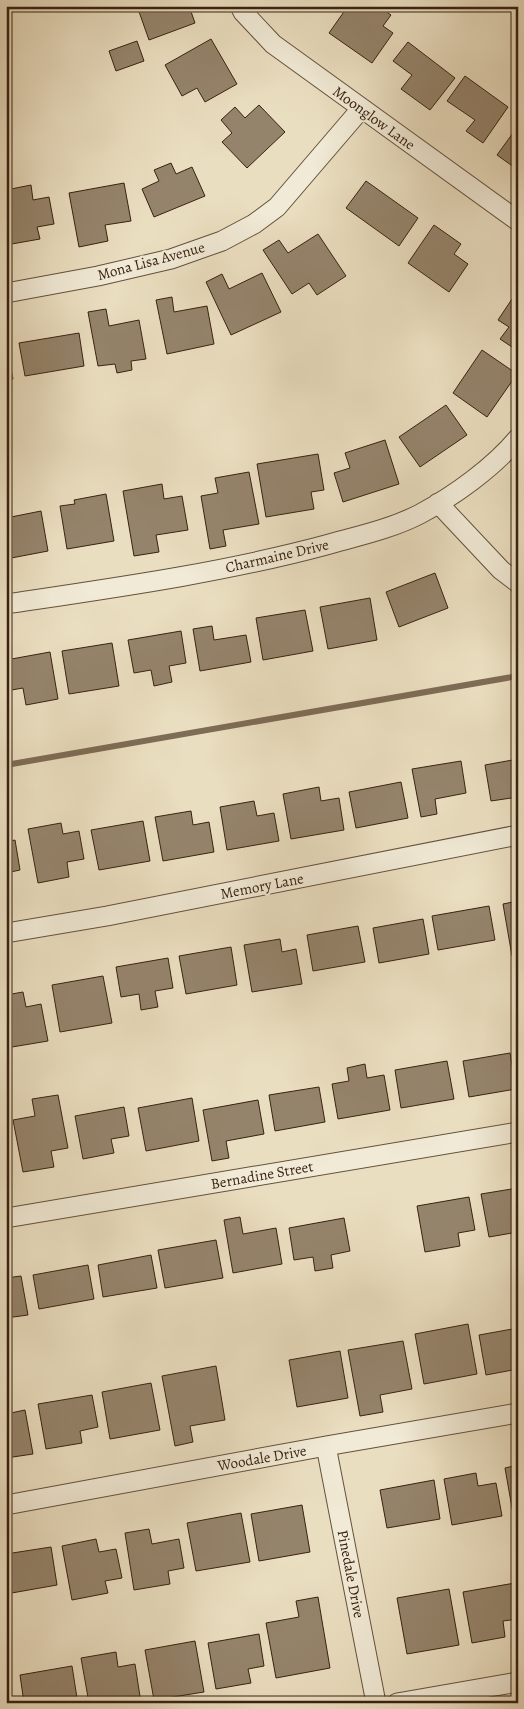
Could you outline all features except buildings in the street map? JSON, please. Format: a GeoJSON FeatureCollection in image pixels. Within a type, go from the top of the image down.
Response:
{"type":"FeatureCollection","features":[{"type":"Feature","properties":{"kind":"street","name":"Moonglow Lane"},"geometry":{"type":"LineString","coordinates":[[240,6],[242,12],[273,44],[518,221]]}},
{"type":"Feature","properties":{"kind":"street","name":"Mona Lisa Avenue"},"geometry":{"type":"LineString","coordinates":[[6,293],[98,276],[171,259],[222,241],[254,224],[277,208],[361,109]]}},
{"type":"Feature","properties":{"kind":"street","name":"Charmaine Drive"},"geometry":{"type":"LineString","coordinates":[[6,604],[147,582],[278,558],[386,529],[419,515],[458,492],[508,450],[518,438]]}},
{"type":"Feature","properties":{"kind":"street"},"geometry":{"type":"LineString","coordinates":[[438,503],[501,570],[518,583]]}},
{"type":"Feature","properties":{"kind":"street","name":"Memory Lane"},"geometry":{"type":"LineString","coordinates":[[6,933],[117,914],[518,835]]}},
{"type":"Feature","properties":{"kind":"street","name":"Bernadine Street"},"geometry":{"type":"LineString","coordinates":[[6,1218],[518,1132]]}},
{"type":"Feature","properties":{"kind":"street","name":"Woodale Drive"},"geometry":{"type":"LineString","coordinates":[[6,1505],[518,1413]]}},
{"type":"Feature","properties":{"kind":"street","name":"Pinedale Drive"},"geometry":{"type":"LineString","coordinates":[[326,1446],[376,1703]]}},
{"type":"Feature","properties":{"kind":"street"},"geometry":{"type":"LineString","coordinates":[[397,1703],[518,1682]]}},
{"type":"Feature","properties":{"kind":"waterway"},"geometry":{"type":"LineString","coordinates":[[6,765],[518,676]]}}]}
